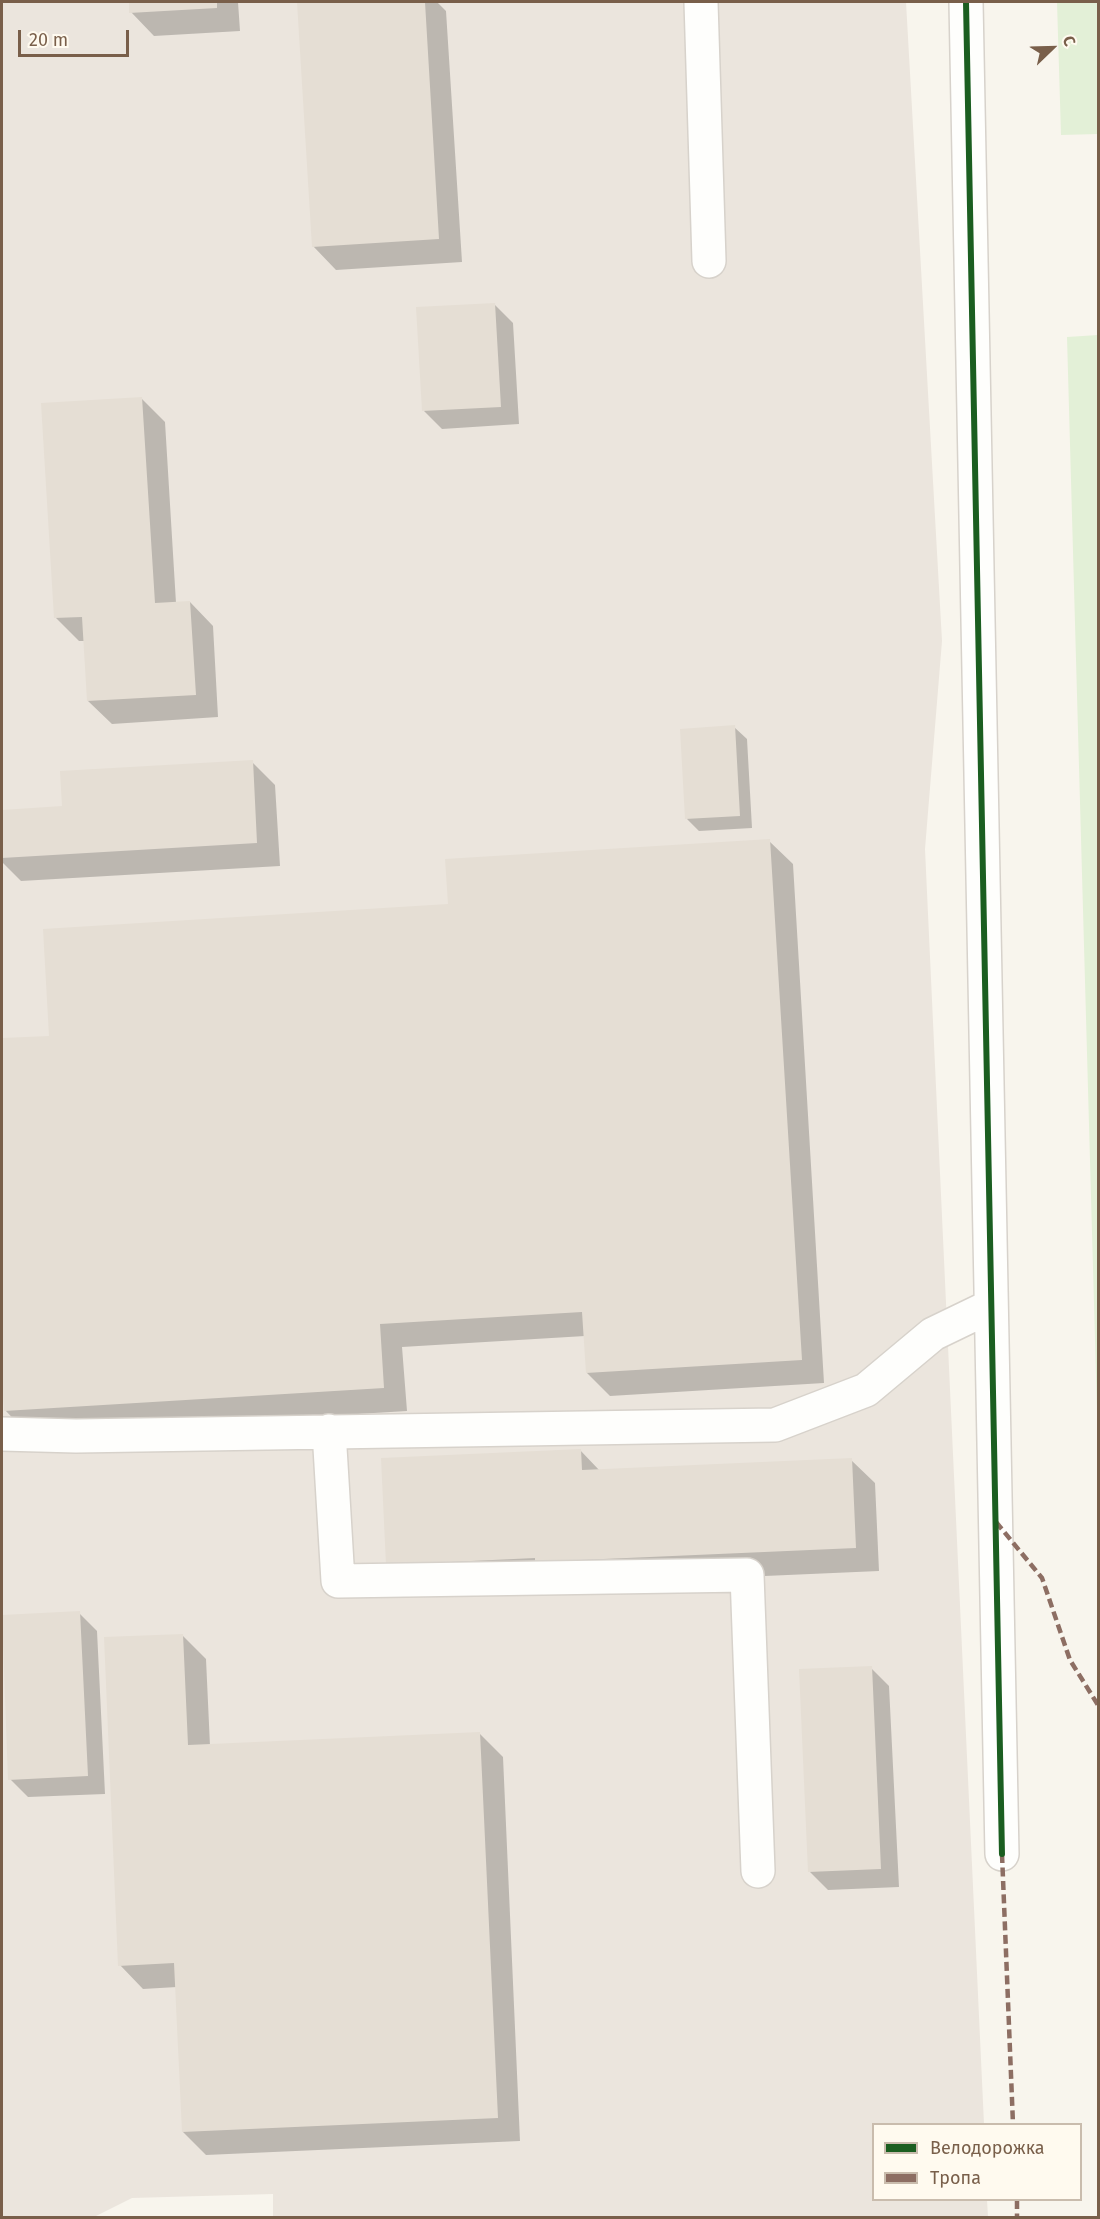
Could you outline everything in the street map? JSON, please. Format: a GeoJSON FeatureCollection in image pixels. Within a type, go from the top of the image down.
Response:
{"type":"FeatureCollection","features":[{"type":"Feature","properties":{"kind":"street"},"geometry":{"type":"LineString","coordinates":[[701,2],[709,261]]}},
{"type":"Feature","properties":{"kind":"street"},"geometry":{"type":"LineString","coordinates":[[966,2],[1002,1854]]}},
{"type":"Feature","properties":{"kind":"street"},"geometry":{"type":"LineString","coordinates":[[2,1434],[76,1436],[775,1425],[866,1390],[933,1334],[991,1305]]}},
{"type":"Feature","properties":{"kind":"street"},"geometry":{"type":"LineString","coordinates":[[329,1431],[338,1581],[747,1575],[758,1871]]}},
{"type":"Feature","properties":{"kind":"shaded area"},"geometry":{"type":"Polygon","coordinates":[[[2,2],[906,2],[942,641],[925,849],[984,2123],[872,2123],[872,2201],[987,2201],[988,2217],[273,2218],[273,2194],[132,2198],[94,2217],[2,2218],[2,2]]]}},
{"type":"Feature","properties":{"kind":"green space"},"geometry":{"type":"Polygon","coordinates":[[[1057,2],[1098,2],[1098,134],[1061,135],[1057,2]]]}},
{"type":"Feature","properties":{"kind":"green space"},"geometry":{"type":"Polygon","coordinates":[[[1098,335],[1098,1447],[1067,337],[1098,335]]]}},
{"type":"Feature","properties":{"kind":"building"},"geometry":{"type":"Polygon","coordinates":[[[129,2],[217,2],[217,8],[129,13],[129,2]]]}},
{"type":"Feature","properties":{"kind":"building"},"geometry":{"type":"Polygon","coordinates":[[[297,2],[425,2],[439,239],[312,247],[297,2]]]}},
{"type":"Feature","properties":{"kind":"building"},"geometry":{"type":"Polygon","coordinates":[[[495,303],[501,407],[422,411],[416,307],[495,303]]]}},
{"type":"Feature","properties":{"kind":"building"},"geometry":{"type":"Polygon","coordinates":[[[142,397],[155,603],[190,601],[196,695],[87,701],[82,617],[54,618],[41,403],[142,397]]]}},
{"type":"Feature","properties":{"kind":"building"},"geometry":{"type":"Polygon","coordinates":[[[735,725],[740,816],[685,819],[680,729],[735,725]]]}},
{"type":"Feature","properties":{"kind":"building"},"geometry":{"type":"Polygon","coordinates":[[[253,760],[257,843],[2,858],[2,810],[62,806],[60,771],[253,760]]]}},
{"type":"Feature","properties":{"kind":"building"},"geometry":{"type":"Polygon","coordinates":[[[770,839],[802,1360],[586,1373],[582,1312],[380,1324],[384,1388],[4,1411],[2,1379],[2,1038],[49,1036],[43,929],[448,904],[445,859],[770,839]]]}},
{"type":"Feature","properties":{"kind":"building"},"geometry":{"type":"Polygon","coordinates":[[[581,1449],[582,1470],[852,1458],[856,1548],[535,1562],[535,1558],[386,1565],[381,1458],[581,1449]]]}},
{"type":"Feature","properties":{"kind":"building"},"geometry":{"type":"Polygon","coordinates":[[[80,1611],[88,1776],[8,1780],[2,1615],[80,1611]]]}},
{"type":"Feature","properties":{"kind":"building"},"geometry":{"type":"Polygon","coordinates":[[[183,1634],[188,1745],[480,1732],[498,2118],[182,2132],[174,1963],[118,1966],[104,1637],[183,1634]]]}},
{"type":"Feature","properties":{"kind":"building"},"geometry":{"type":"Polygon","coordinates":[[[872,1666],[881,1869],[808,1872],[799,1669],[872,1666]]]}},
{"type":"Feature","properties":{"kind":"marked path"},"geometry":{"type":"LineString","coordinates":[[996,1522],[1042,1578],[1070,1660],[1098,1705]]}},
{"type":"Feature","properties":{"kind":"marked path"},"geometry":{"type":"LineString","coordinates":[[1002,1854],[1013,2123]]}},
{"type":"Feature","properties":{"kind":"marked path"},"geometry":{"type":"LineString","coordinates":[[1017,2201],[1017,2218]]}},
{"type":"Feature","properties":{"kind":"cycle path"},"geometry":{"type":"LineString","coordinates":[[966,2],[1002,1854]]}}]}
